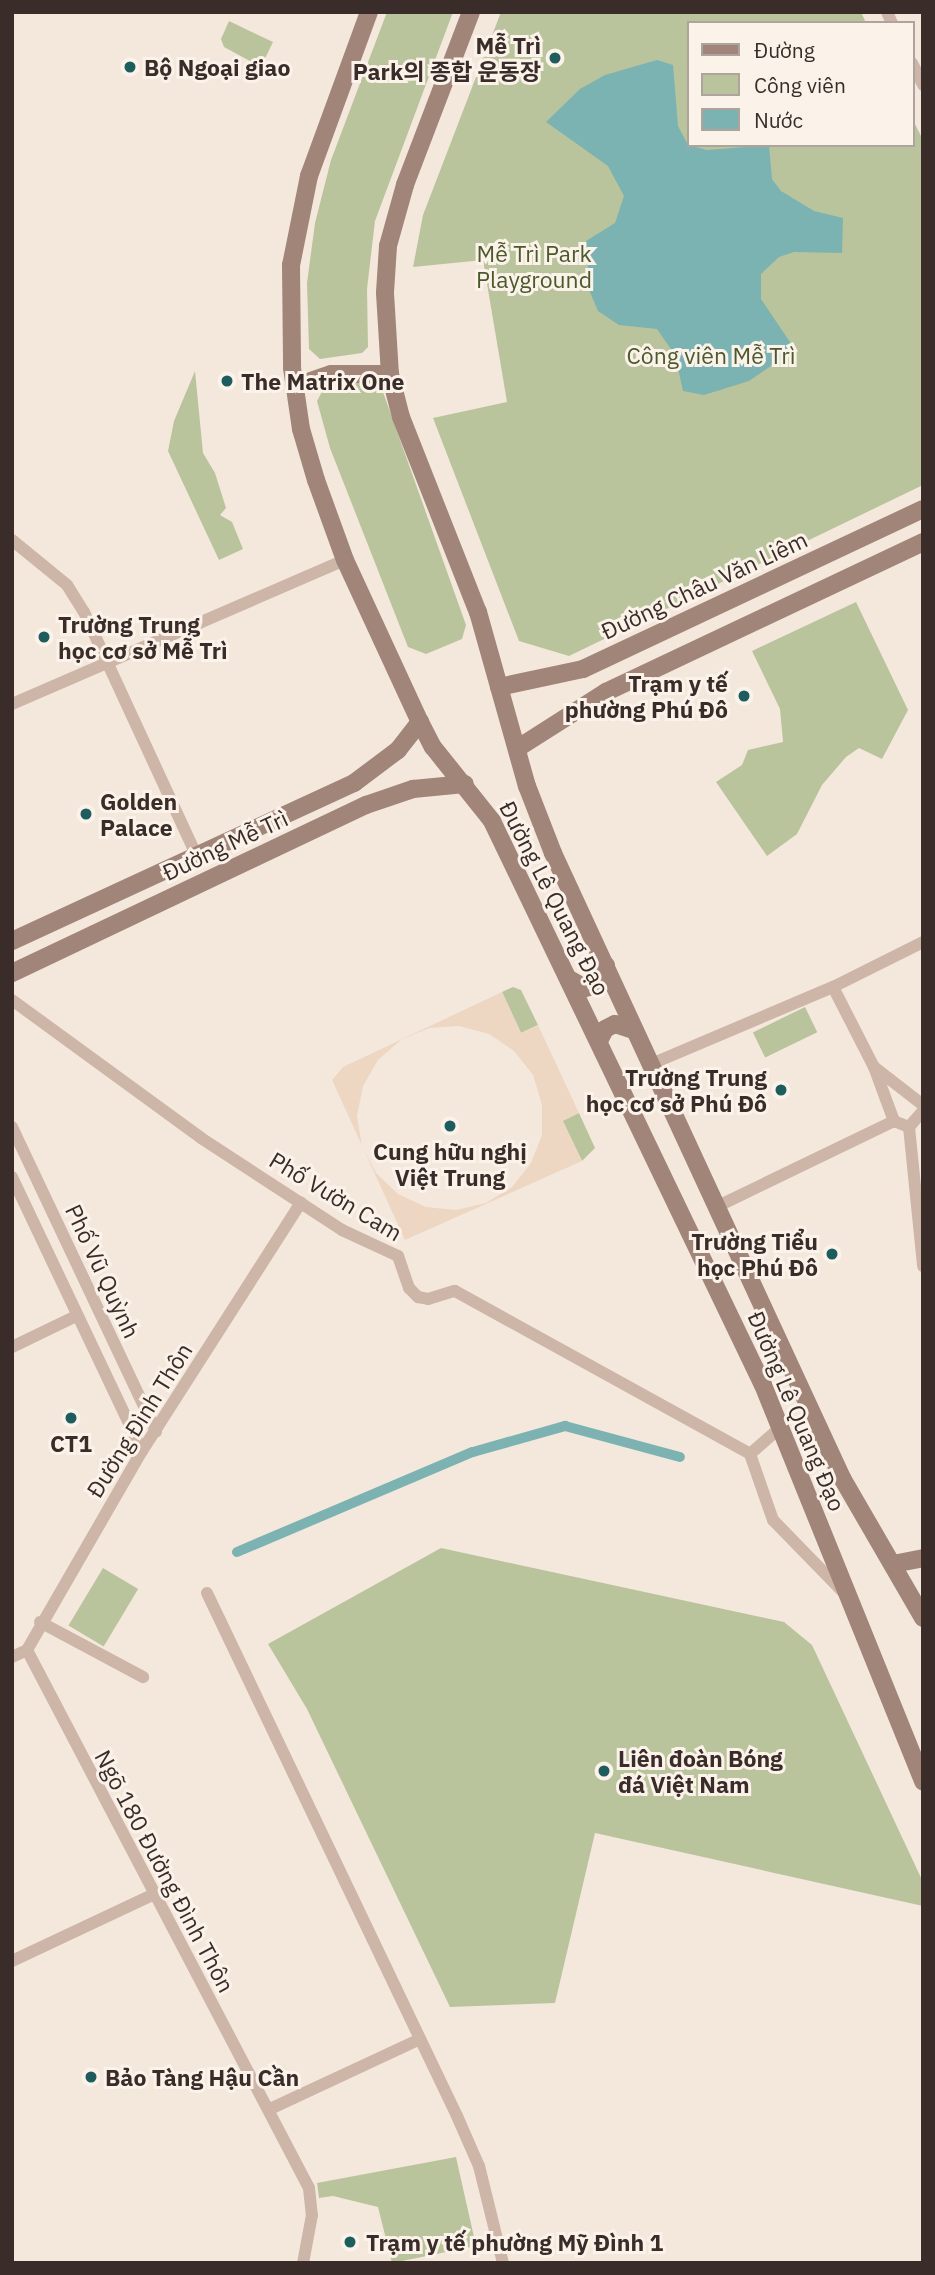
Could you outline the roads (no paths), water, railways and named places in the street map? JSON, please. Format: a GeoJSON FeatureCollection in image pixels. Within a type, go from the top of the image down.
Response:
{"type":"FeatureCollection","features":[{"type":"Feature","properties":{"kind":"main road","name":"Đường Lê Quang Đạo"},"geometry":{"type":"LineString","coordinates":[[369,12],[309,176],[296,229],[288,315],[296,386],[312,467],[345,560],[420,722],[433,747],[492,821],[571,980],[781,1427],[923,1782]]}},
{"type":"Feature","properties":{"kind":"main road","name":"Đường Lê Quang Đạo"},"geometry":{"type":"LineString","coordinates":[[471,12],[405,185],[388,246],[385,293],[390,374],[401,418],[478,612],[527,786],[553,853],[842,1478],[923,1618]]}},
{"type":"Feature","properties":{"kind":"main road"},"geometry":{"type":"LineString","coordinates":[[296,386],[360,371],[390,374]]}},
{"type":"Feature","properties":{"kind":"main road","name":"Đường Châu Văn Liêm"},"geometry":{"type":"LineString","coordinates":[[499,687],[583,669],[923,509]]}},
{"type":"Feature","properties":{"kind":"main road"},"geometry":{"type":"LineString","coordinates":[[876,531],[888,559]]}},
{"type":"Feature","properties":{"kind":"main road"},"geometry":{"type":"LineString","coordinates":[[518,748],[597,697],[923,542]]}},
{"type":"Feature","properties":{"kind":"main road"},"geometry":{"type":"LineString","coordinates":[[583,669],[597,697]]}},
{"type":"Feature","properties":{"kind":"main road","name":"Đường Mễ Trì"},"geometry":{"type":"LineString","coordinates":[[12,941],[354,783],[398,750],[420,722]]}},
{"type":"Feature","properties":{"kind":"main road"},"geometry":{"type":"LineString","coordinates":[[354,783],[366,805]]}},
{"type":"Feature","properties":{"kind":"main road","name":"Đường Mễ Trì"},"geometry":{"type":"LineString","coordinates":[[12,973],[366,805],[413,789],[465,784]]}},
{"type":"Feature","properties":{"kind":"main road"},"geometry":{"type":"LineString","coordinates":[[571,980],[585,989],[594,986],[602,981],[606,966]]}},
{"type":"Feature","properties":{"kind":"main road"},"geometry":{"type":"LineString","coordinates":[[599,1041],[606,1028],[615,1024],[633,1030]]}},
{"type":"Feature","properties":{"kind":"main road"},"geometry":{"type":"LineString","coordinates":[[893,1564],[923,1558]]}},
{"type":"Feature","properties":{"kind":"street"},"geometry":{"type":"LineString","coordinates":[[914,68],[923,85]]}},
{"type":"Feature","properties":{"kind":"street"},"geometry":{"type":"LineString","coordinates":[[12,540],[67,585],[107,663],[197,856]]}},
{"type":"Feature","properties":{"kind":"street"},"geometry":{"type":"LineString","coordinates":[[12,704],[345,560]]}},
{"type":"Feature","properties":{"kind":"street"},"geometry":{"type":"LineString","coordinates":[[649,1065],[833,987],[923,942]]}},
{"type":"Feature","properties":{"kind":"street"},"geometry":{"type":"LineString","coordinates":[[833,987],[874,1067],[894,1121]]}},
{"type":"Feature","properties":{"kind":"street","name":"Phố Vườn Cam"},"geometry":{"type":"LineString","coordinates":[[12,1000],[159,1109],[342,1230],[398,1256],[409,1288],[418,1297],[428,1299],[456,1290],[750,1454]]}},
{"type":"Feature","properties":{"kind":"street"},"geometry":{"type":"LineString","coordinates":[[874,1067],[923,1105]]}},
{"type":"Feature","properties":{"kind":"street"},"geometry":{"type":"LineString","coordinates":[[923,1111],[909,1127],[923,1266]]}},
{"type":"Feature","properties":{"kind":"street"},"geometry":{"type":"LineString","coordinates":[[716,1207],[894,1121],[909,1127]]}},
{"type":"Feature","properties":{"kind":"street","name":"Phố Vũ Quỳnh"},"geometry":{"type":"LineString","coordinates":[[12,1127],[156,1432]]}},
{"type":"Feature","properties":{"kind":"street","name":"Phố Vũ Quỳnh"},"geometry":{"type":"LineString","coordinates":[[12,1177],[142,1451]]}},
{"type":"Feature","properties":{"kind":"street","name":"Đường Đình Thôn"},"geometry":{"type":"LineString","coordinates":[[27,1650],[40,1622],[142,1451],[301,1202]]}},
{"type":"Feature","properties":{"kind":"street"},"geometry":{"type":"LineString","coordinates":[[12,1347],[76,1316]]}},
{"type":"Feature","properties":{"kind":"street"},"geometry":{"type":"LineString","coordinates":[[781,1427],[750,1454],[773,1520],[847,1596]]}},
{"type":"Feature","properties":{"kind":"street"},"geometry":{"type":"LineString","coordinates":[[206,1592],[479,2166],[503,2263]]}},
{"type":"Feature","properties":{"kind":"street"},"geometry":{"type":"LineString","coordinates":[[40,1622],[143,1677]]}},
{"type":"Feature","properties":{"kind":"street"},"geometry":{"type":"LineString","coordinates":[[12,1657],[27,1650]]}},
{"type":"Feature","properties":{"kind":"street","name":"Ngõ 180 Đường Đình Thôn"},"geometry":{"type":"LineString","coordinates":[[27,1650],[152,1895],[199,1975],[255,2091],[270,2109],[309,2188],[312,2216],[303,2263]]}},
{"type":"Feature","properties":{"kind":"street"},"geometry":{"type":"LineString","coordinates":[[12,1961],[152,1895]]}},
{"type":"Feature","properties":{"kind":"street"},"geometry":{"type":"LineString","coordinates":[[270,2109],[418,2040]]}},
{"type":"Feature","properties":{"kind":"water"},"geometry":{"type":"Polygon","coordinates":[[[657,60],[673,65],[678,126],[687,147],[707,150],[769,147],[772,179],[781,191],[814,211],[843,218],[842,253],[794,252],[779,257],[761,274],[761,299],[790,342],[790,353],[749,381],[704,395],[683,391],[675,355],[657,329],[619,325],[598,311],[590,292],[586,241],[615,223],[624,196],[608,166],[546,122],[580,89],[605,75],[657,60]]]}},
{"type":"Feature","properties":{"kind":"waterway"},"geometry":{"type":"LineString","coordinates":[[237,1552],[473,1452],[565,1426],[680,1457]]}},
{"type":"Feature","properties":{"kind":"place","name":"Mễ Trì Park의 종합 운동장"},"geometry":{"type":"Point","coordinates":[555,58]}},
{"type":"Feature","properties":{"kind":"place","name":"Bộ Ngoại giao"},"geometry":{"type":"Point","coordinates":[130,67]}},
{"type":"Feature","properties":{"kind":"place","name":"The Matrix One"},"geometry":{"type":"Point","coordinates":[227,381]}},
{"type":"Feature","properties":{"kind":"place","name":"Trường Trung học cơ sở Mễ Trì"},"geometry":{"type":"Point","coordinates":[44,637]}},
{"type":"Feature","properties":{"kind":"place","name":"Trạm y tế phường Phú Đô"},"geometry":{"type":"Point","coordinates":[744,696]}},
{"type":"Feature","properties":{"kind":"place","name":"Golden Palace"},"geometry":{"type":"Point","coordinates":[86,814]}},
{"type":"Feature","properties":{"kind":"place","name":"Trường Trung học cơ sở Phú Đô"},"geometry":{"type":"Point","coordinates":[781,1090]}},
{"type":"Feature","properties":{"kind":"place","name":"Cung hữu nghị Việt Trung"},"geometry":{"type":"Point","coordinates":[450,1126]}},
{"type":"Feature","properties":{"kind":"place","name":"Trường Tiểu học Phú Đô"},"geometry":{"type":"Point","coordinates":[832,1254]}},
{"type":"Feature","properties":{"kind":"place","name":"CT1"},"geometry":{"type":"Point","coordinates":[71,1418]}},
{"type":"Feature","properties":{"kind":"place","name":"Liên đoàn Bóng đá Việt Nam"},"geometry":{"type":"Point","coordinates":[604,1771]}},
{"type":"Feature","properties":{"kind":"place","name":"Bảo Tàng Hậu Cần"},"geometry":{"type":"Point","coordinates":[91,2077]}},
{"type":"Feature","properties":{"kind":"place","name":"Trạm y tế phường Mỹ Đình 1"},"geometry":{"type":"Point","coordinates":[350,2242]}},
{"type":"Feature","properties":{"kind":"park label","name":"Mễ Trì Park Playground"},"geometry":{"type":"Point","coordinates":[534,266]}},
{"type":"Feature","properties":{"kind":"park label","name":"Công viên Mễ Trì"},"geometry":{"type":"Point","coordinates":[711,355]}}]}
